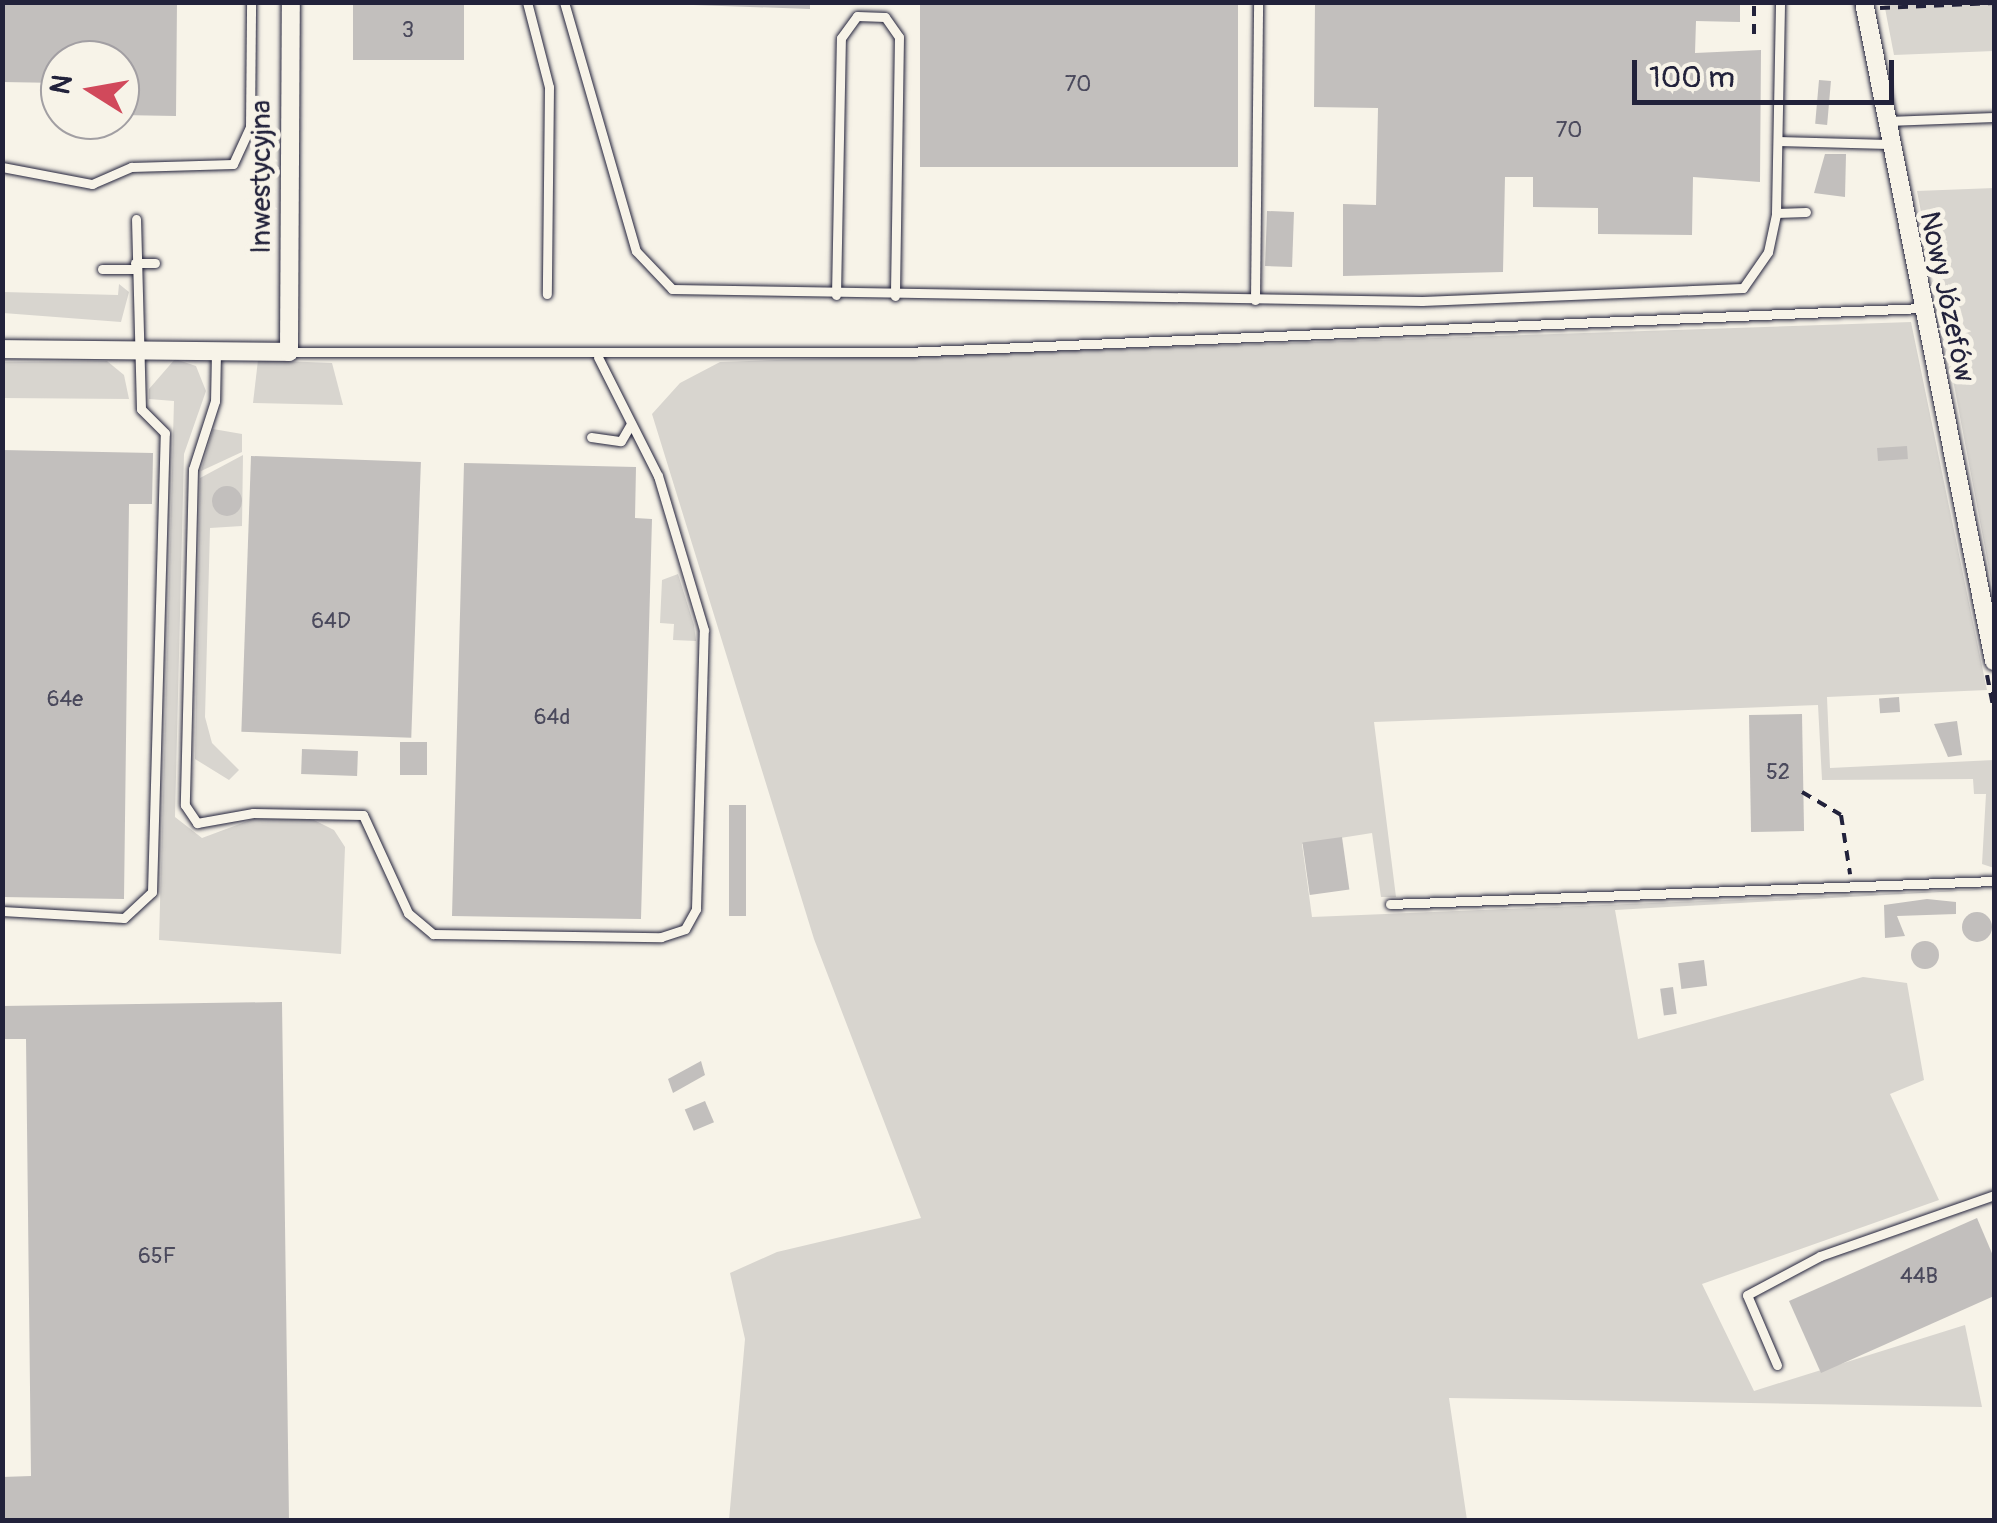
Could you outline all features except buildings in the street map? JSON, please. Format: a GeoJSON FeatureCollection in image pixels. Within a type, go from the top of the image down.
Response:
{"type":"FeatureCollection","features":[{"type":"Feature","properties":{"kind":"street","name":"Inwestycyjna"},"geometry":{"type":"LineString","coordinates":[[289,352],[291,2]]}},
{"type":"Feature","properties":{"kind":"street","name":"Nowy Józefów"},"geometry":{"type":"LineString","coordinates":[[1865,6],[1920,308],[1994,661]]}},
{"type":"Feature","properties":{"kind":"street"},"geometry":{"type":"LineString","coordinates":[[2,348],[289,352]]}},
{"type":"Feature","properties":{"kind":"lane"},"geometry":{"type":"LineString","coordinates":[[2,167],[92,184],[131,167],[233,164],[250,128],[251,2]]}},
{"type":"Feature","properties":{"kind":"lane"},"geometry":{"type":"LineString","coordinates":[[527,2],[550,87],[547,294]]}},
{"type":"Feature","properties":{"kind":"lane"},"geometry":{"type":"LineString","coordinates":[[564,2],[643,267],[688,292],[1255,300],[1744,288],[1768,252],[1776,212],[1780,2]]}},
{"type":"Feature","properties":{"kind":"lane"},"geometry":{"type":"LineString","coordinates":[[1255,300],[1258,2]]}},
{"type":"Feature","properties":{"kind":"lane"},"geometry":{"type":"LineString","coordinates":[[836,295],[841,38],[857,16],[885,16],[899,37],[895,296]]}},
{"type":"Feature","properties":{"kind":"lane"},"geometry":{"type":"LineString","coordinates":[[1884,122],[1994,117]]}},
{"type":"Feature","properties":{"kind":"lane"},"geometry":{"type":"LineString","coordinates":[[1778,141],[1888,144]]}},
{"type":"Feature","properties":{"kind":"lane"},"geometry":{"type":"LineString","coordinates":[[1776,212],[1806,212]]}},
{"type":"Feature","properties":{"kind":"lane"},"geometry":{"type":"LineString","coordinates":[[2,912],[124,918],[152,892],[165,433],[141,409],[136,218]]}},
{"type":"Feature","properties":{"kind":"lane"},"geometry":{"type":"LineString","coordinates":[[102,269],[155,263]]}},
{"type":"Feature","properties":{"kind":"lane"},"geometry":{"type":"LineString","coordinates":[[289,352],[598,357],[1920,308]]}},
{"type":"Feature","properties":{"kind":"lane"},"geometry":{"type":"LineString","coordinates":[[216,351],[215,401],[194,454],[185,805],[206,826],[253,813],[364,815],[408,913],[433,934],[661,937],[694,916],[704,630],[658,476],[598,357]]}},
{"type":"Feature","properties":{"kind":"lane"},"geometry":{"type":"LineString","coordinates":[[590,437],[621,441],[632,423]]}},
{"type":"Feature","properties":{"kind":"lane"},"geometry":{"type":"LineString","coordinates":[[1390,904],[1994,881]]}},
{"type":"Feature","properties":{"kind":"lane"},"geometry":{"type":"LineString","coordinates":[[1777,1365],[1747,1295],[1820,1256],[1994,1195]]}},
{"type":"Feature","properties":{"kind":"path"},"geometry":{"type":"LineString","coordinates":[[1754,2],[1754,34]]}},
{"type":"Feature","properties":{"kind":"path"},"geometry":{"type":"LineString","coordinates":[[1865,6],[1994,3]]}},
{"type":"Feature","properties":{"kind":"path"},"geometry":{"type":"LineString","coordinates":[[1802,792],[1840,815],[1849,872],[1866,875]]}},
{"type":"Feature","properties":{"kind":"shaded area"},"geometry":{"type":"Polygon","coordinates":[[[1884,3],[1994,3],[1994,51],[1894,55],[1884,3]]]}},
{"type":"Feature","properties":{"kind":"shaded area"},"geometry":{"type":"Polygon","coordinates":[[[1994,188],[1994,595],[1917,191],[1994,188]]]}},
{"type":"Feature","properties":{"kind":"shaded area"},"geometry":{"type":"Polygon","coordinates":[[[119,284],[129,292],[121,322],[3,313],[3,292],[118,295],[119,284]]]}},
{"type":"Feature","properties":{"kind":"shaded area"},"geometry":{"type":"Polygon","coordinates":[[[1911,322],[1987,690],[1827,697],[1830,768],[1994,760],[1994,868],[1982,864],[1986,794],[1974,794],[1973,779],[1822,780],[1818,705],[1374,722],[1396,897],[1381,897],[1372,833],[1302,844],[1312,917],[1994,889],[1615,910],[1638,1039],[1863,977],[1907,983],[1924,1080],[1890,1094],[1939,1200],[1702,1284],[1754,1391],[1965,1325],[1982,1407],[1449,1398],[1467,1520],[729,1520],[745,1339],[730,1273],[777,1252],[921,1218],[814,939],[652,414],[680,383],[720,362],[1911,322]]]}},
{"type":"Feature","properties":{"kind":"shaded area"},"geometry":{"type":"Polygon","coordinates":[[[175,359],[196,366],[206,391],[184,454],[175,817],[202,838],[253,819],[314,820],[334,830],[345,847],[341,954],[159,940],[174,401],[149,399],[149,389],[175,359]]]}},
{"type":"Feature","properties":{"kind":"shaded area"},"geometry":{"type":"Polygon","coordinates":[[[258,360],[332,363],[343,405],[253,403],[258,360]]]}},
{"type":"Feature","properties":{"kind":"shaded area"},"geometry":{"type":"Polygon","coordinates":[[[107,361],[124,375],[129,399],[3,398],[3,362],[107,361]]]}},
{"type":"Feature","properties":{"kind":"shaded area"},"geometry":{"type":"Polygon","coordinates":[[[213,429],[242,434],[242,452],[201,471],[213,429]]]}},
{"type":"Feature","properties":{"kind":"shaded area"},"geometry":{"type":"Polygon","coordinates":[[[243,455],[242,526],[210,528],[205,717],[212,743],[239,770],[229,780],[195,759],[200,478],[243,455]]]}},
{"type":"Feature","properties":{"kind":"shaded area"},"geometry":{"type":"Polygon","coordinates":[[[678,574],[696,641],[673,640],[674,624],[660,623],[662,580],[678,574]]]}}]}
